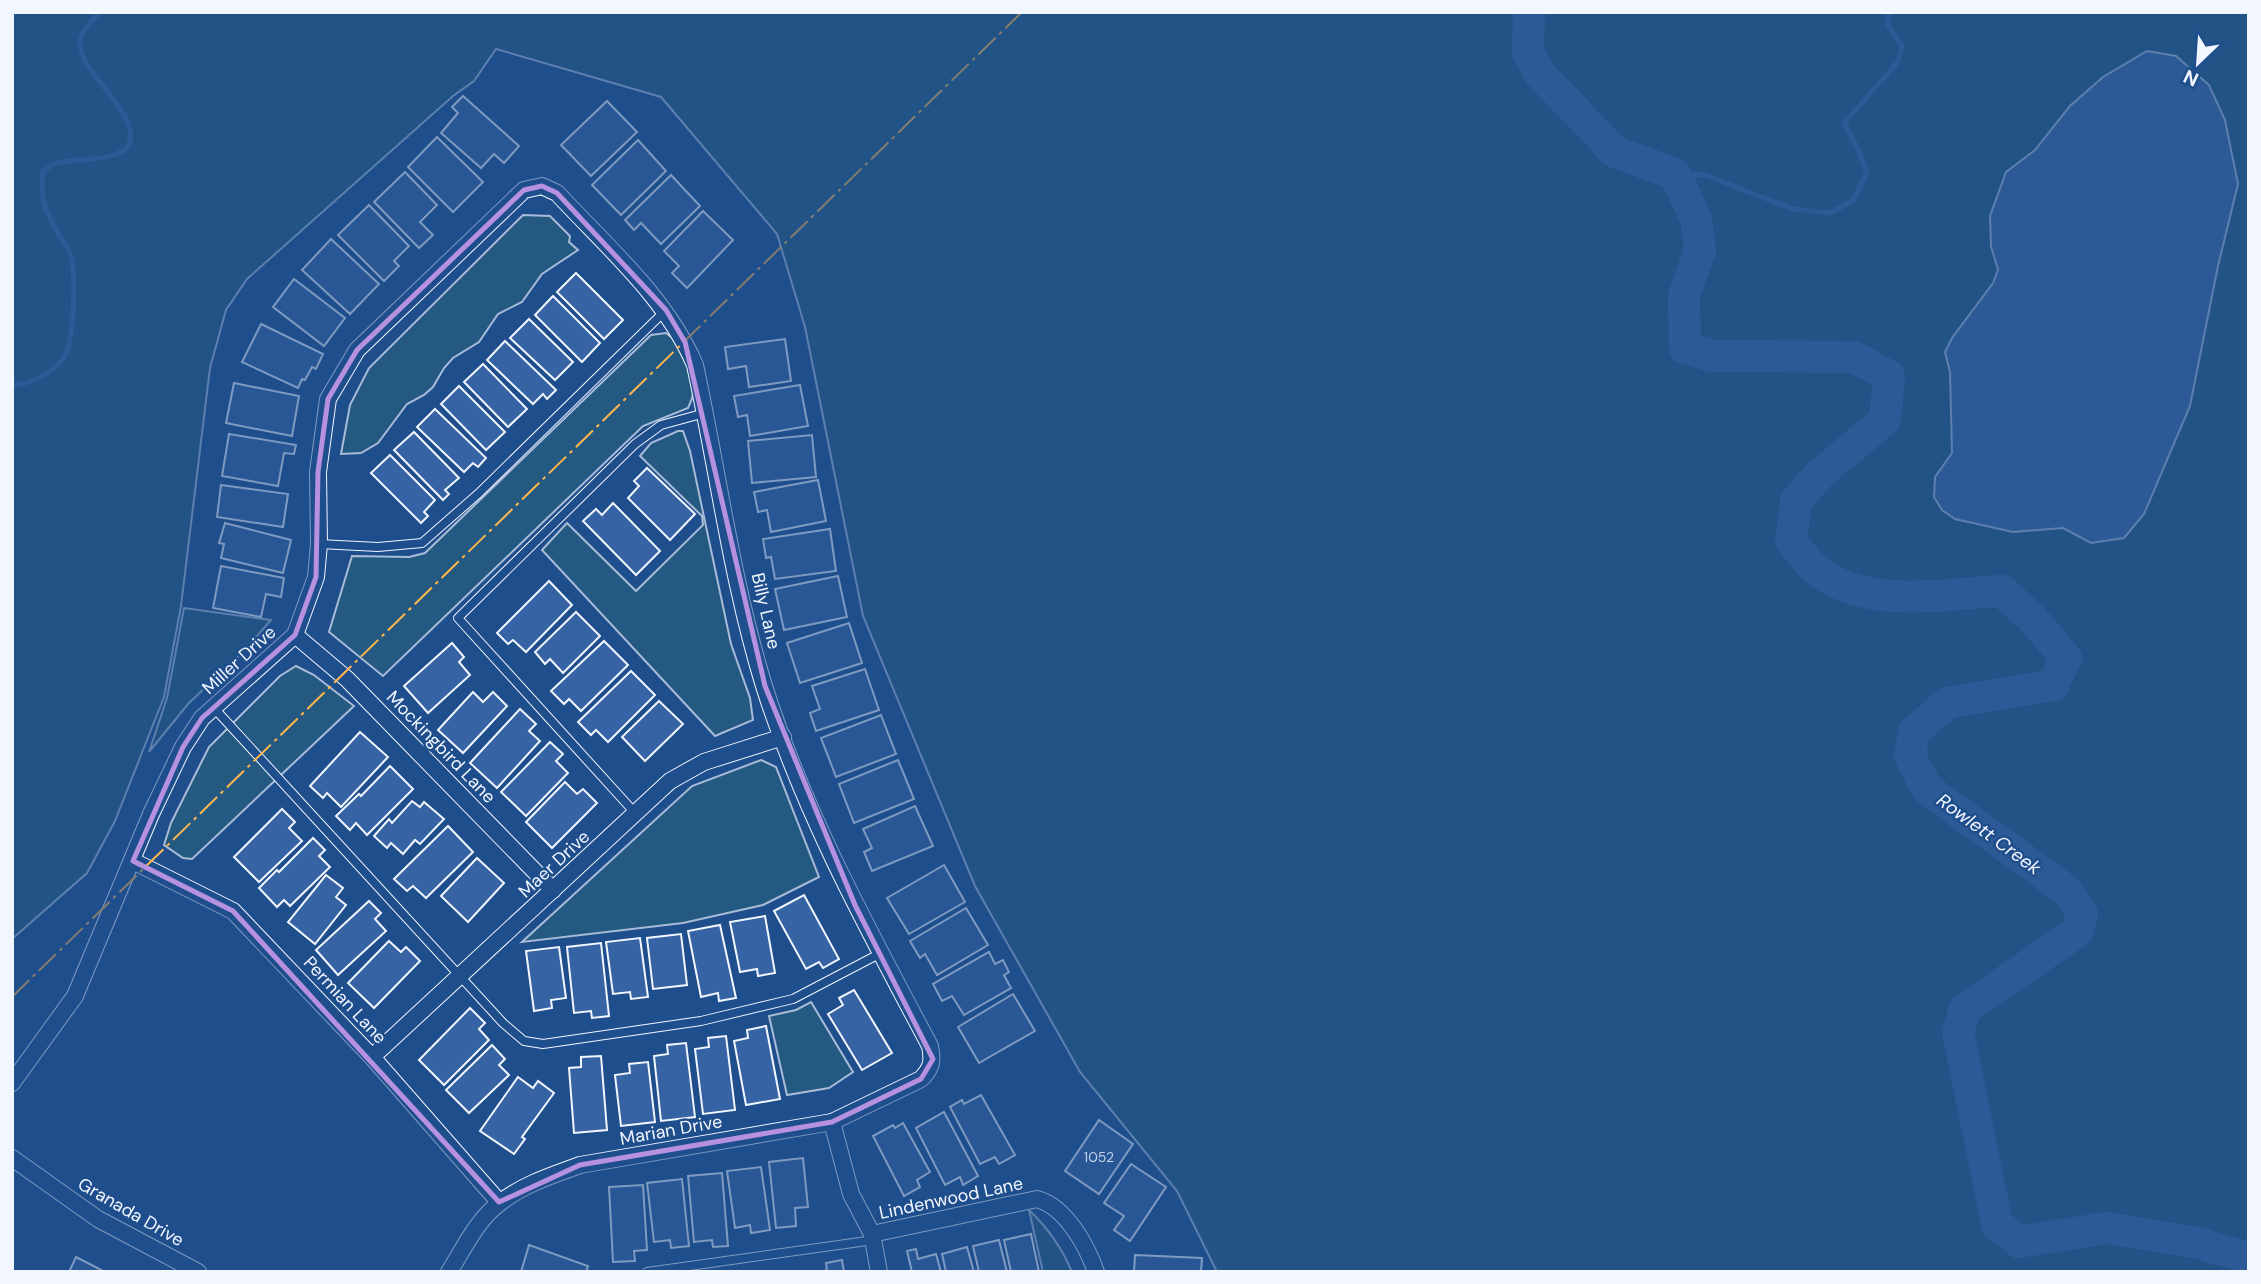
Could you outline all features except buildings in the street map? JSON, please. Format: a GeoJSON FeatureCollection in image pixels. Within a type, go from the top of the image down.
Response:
{"type":"FeatureCollection","features":[{"type":"Feature","properties":{"kind":"street","name":"Billy Lane"},"geometry":{"type":"LineString","coordinates":[[542,186],[557,193],[666,310],[685,342],[695,365],[743,609],[765,686],[800,783],[844,881],[930,1046],[933,1059],[929,1071]]}},
{"type":"Feature","properties":{"kind":"street","name":"Miller Drive"},"geometry":{"type":"LineString","coordinates":[[12,1083],[70,1006],[151,814],[183,747],[202,718],[295,635],[316,576],[319,544],[318,472],[328,399],[357,350],[524,190],[542,186]]}},
{"type":"Feature","properties":{"kind":"street","name":"Mockingbird Lane"},"geometry":{"type":"LineString","coordinates":[[295,635],[347,679],[553,890]]}},
{"type":"Feature","properties":{"kind":"street","name":"Maer Drive"},"geometry":{"type":"LineString","coordinates":[[373,1057],[670,781],[704,762],[783,737]]}},
{"type":"Feature","properties":{"kind":"street","name":"Permian Lane"},"geometry":{"type":"LineString","coordinates":[[133,861],[233,911],[373,1057],[499,1202]]}},
{"type":"Feature","properties":{"kind":"street","name":"Marian Drive"},"geometry":{"type":"LineString","coordinates":[[449,1272],[479,1224],[499,1202],[542,1178],[580,1165],[832,1122],[921,1079],[929,1071]]}},
{"type":"Feature","properties":{"kind":"street"},"geometry":{"type":"LineString","coordinates":[[832,1122],[851,1194],[873,1237],[879,1272]]}},
{"type":"Feature","properties":{"kind":"street","name":"Granada Drive"},"geometry":{"type":"LineString","coordinates":[[12,1158],[98,1219],[198,1272]]}},
{"type":"Feature","properties":{"kind":"street","name":"Lindenwood Lane"},"geometry":{"type":"LineString","coordinates":[[873,1237],[1037,1199],[1048,1202],[1072,1227],[1097,1272]]}},
{"type":"Feature","properties":{"kind":"lane"},"geometry":{"type":"LineString","coordinates":[[319,544],[378,547],[422,542],[479,493],[666,310]]}},
{"type":"Feature","properties":{"kind":"lane"},"geometry":{"type":"LineString","coordinates":[[636,814],[458,618],[635,444],[661,425],[705,413]]}},
{"type":"Feature","properties":{"kind":"lane"},"geometry":{"type":"LineString","coordinates":[[214,709],[462,975],[503,1023],[524,1041],[543,1044],[701,1021],[793,999],[881,953]]}},
{"type":"Feature","properties":{"kind":"lane"},"geometry":{"type":"LineString","coordinates":[[647,1272],[873,1237]]}},
{"type":"Feature","properties":{"kind":"highlighted area"},"geometry":{"type":"Polygon","coordinates":[[[542,186],[557,193],[666,310],[685,342],[765,686],[855,905],[933,1059],[921,1079],[832,1122],[580,1165],[499,1202],[233,911],[133,861],[183,747],[202,718],[295,635],[316,577],[318,472],[328,399],[357,350],[524,190],[542,186]]]}},
{"type":"Feature","properties":{"kind":"shaded area"},"geometry":{"type":"Polygon","coordinates":[[[12,12],[2249,12],[2249,1272],[1217,1272],[1177,1191],[1080,1072],[975,886],[863,616],[805,327],[777,234],[661,97],[496,49],[474,81],[453,96],[247,279],[226,310],[210,368],[181,606],[164,697],[115,821],[87,873],[12,939],[12,12]]]}},
{"type":"Feature","properties":{"kind":"shaded area"},"geometry":{"type":"Polygon","coordinates":[[[2147,51],[2176,56],[2209,85],[2225,120],[2238,184],[2218,266],[2190,406],[2144,514],[2124,538],[2091,543],[2063,528],[2013,532],[1955,519],[1942,510],[1934,497],[1935,477],[1952,453],[1950,372],[1945,352],[1952,338],[1993,283],[1998,270],[1991,246],[1990,216],[2006,172],[2035,150],[2070,106],[2103,77],[2147,51]]]}},
{"type":"Feature","properties":{"kind":"shaded area"},"geometry":{"type":"Polygon","coordinates":[[[523,215],[550,216],[570,236],[569,242],[578,250],[542,274],[522,302],[498,314],[479,342],[453,358],[433,387],[407,404],[378,443],[361,453],[341,454],[350,405],[369,368],[523,215]]]}},
{"type":"Feature","properties":{"kind":"shaded area"},"geometry":{"type":"Polygon","coordinates":[[[666,333],[682,351],[689,368],[693,393],[688,408],[643,426],[383,676],[329,632],[352,556],[409,557],[425,553],[651,335],[666,333]]]}},
{"type":"Feature","properties":{"kind":"shaded area"},"geometry":{"type":"Polygon","coordinates":[[[683,431],[690,451],[731,644],[750,698],[753,720],[715,736],[542,550],[567,523],[636,591],[703,525],[702,516],[640,456],[651,443],[683,431]]]}},
{"type":"Feature","properties":{"kind":"shaded area"},"geometry":{"type":"Polygon","coordinates":[[[184,608],[271,620],[245,650],[188,704],[149,752],[167,698],[184,608]]]}},
{"type":"Feature","properties":{"kind":"shaded area"},"geometry":{"type":"Polygon","coordinates":[[[296,666],[314,675],[354,706],[192,859],[183,858],[164,845],[171,823],[209,747],[280,676],[296,666]]]}},
{"type":"Feature","properties":{"kind":"shaded area"},"geometry":{"type":"Polygon","coordinates":[[[761,760],[776,767],[819,877],[763,905],[683,923],[522,942],[692,786],[761,760]]]}},
{"type":"Feature","properties":{"kind":"shaded area"},"geometry":{"type":"Polygon","coordinates":[[[811,1002],[853,1072],[829,1088],[787,1095],[769,1016],[796,1010],[811,1002]]]}},
{"type":"Feature","properties":{"kind":"shaded area"},"geometry":{"type":"Polygon","coordinates":[[[1029,1210],[1054,1239],[1072,1272],[1043,1272],[1029,1210]]]}},
{"type":"Feature","properties":{"kind":"waterway"},"geometry":{"type":"LineString","coordinates":[[12,386],[35,379],[57,366],[66,353],[71,333],[73,265],[69,251],[47,213],[42,190],[43,171],[57,163],[119,153],[130,141],[130,128],[124,114],[92,72],[80,45],[83,32],[100,12]]}},
{"type":"Feature","properties":{"kind":"waterway","name":"Rowlett Creek"},"geometry":{"type":"LineString","coordinates":[[1529,12],[1528,52],[1540,74],[1615,152],[1675,174],[1696,219],[1700,250],[1684,296],[1685,348],[1713,356],[1854,357],[1889,376],[1885,420],[1821,473],[1796,501],[1791,541],[1806,560],[1836,583],[1858,591],[1882,595],[1906,597],[2002,591],[2032,618],[2066,658],[2053,685],[1947,703],[1914,732],[1910,756],[1927,789],[2066,890],[2082,913],[2078,931],[1965,1009],[1958,1032],[1997,1224],[2019,1242],[2106,1228],[2198,1243],[2249,1258]]}},
{"type":"Feature","properties":{"kind":"waterway"},"geometry":{"type":"LineString","coordinates":[[1675,174],[1705,175],[1793,209],[1831,213],[1853,200],[1867,173],[1844,123],[1898,62],[1902,46],[1887,24],[1889,12]]}},
{"type":"Feature","properties":{"kind":"power"},"geometry":{"type":"LineString","coordinates":[[12,997],[1022,12]]}}]}
